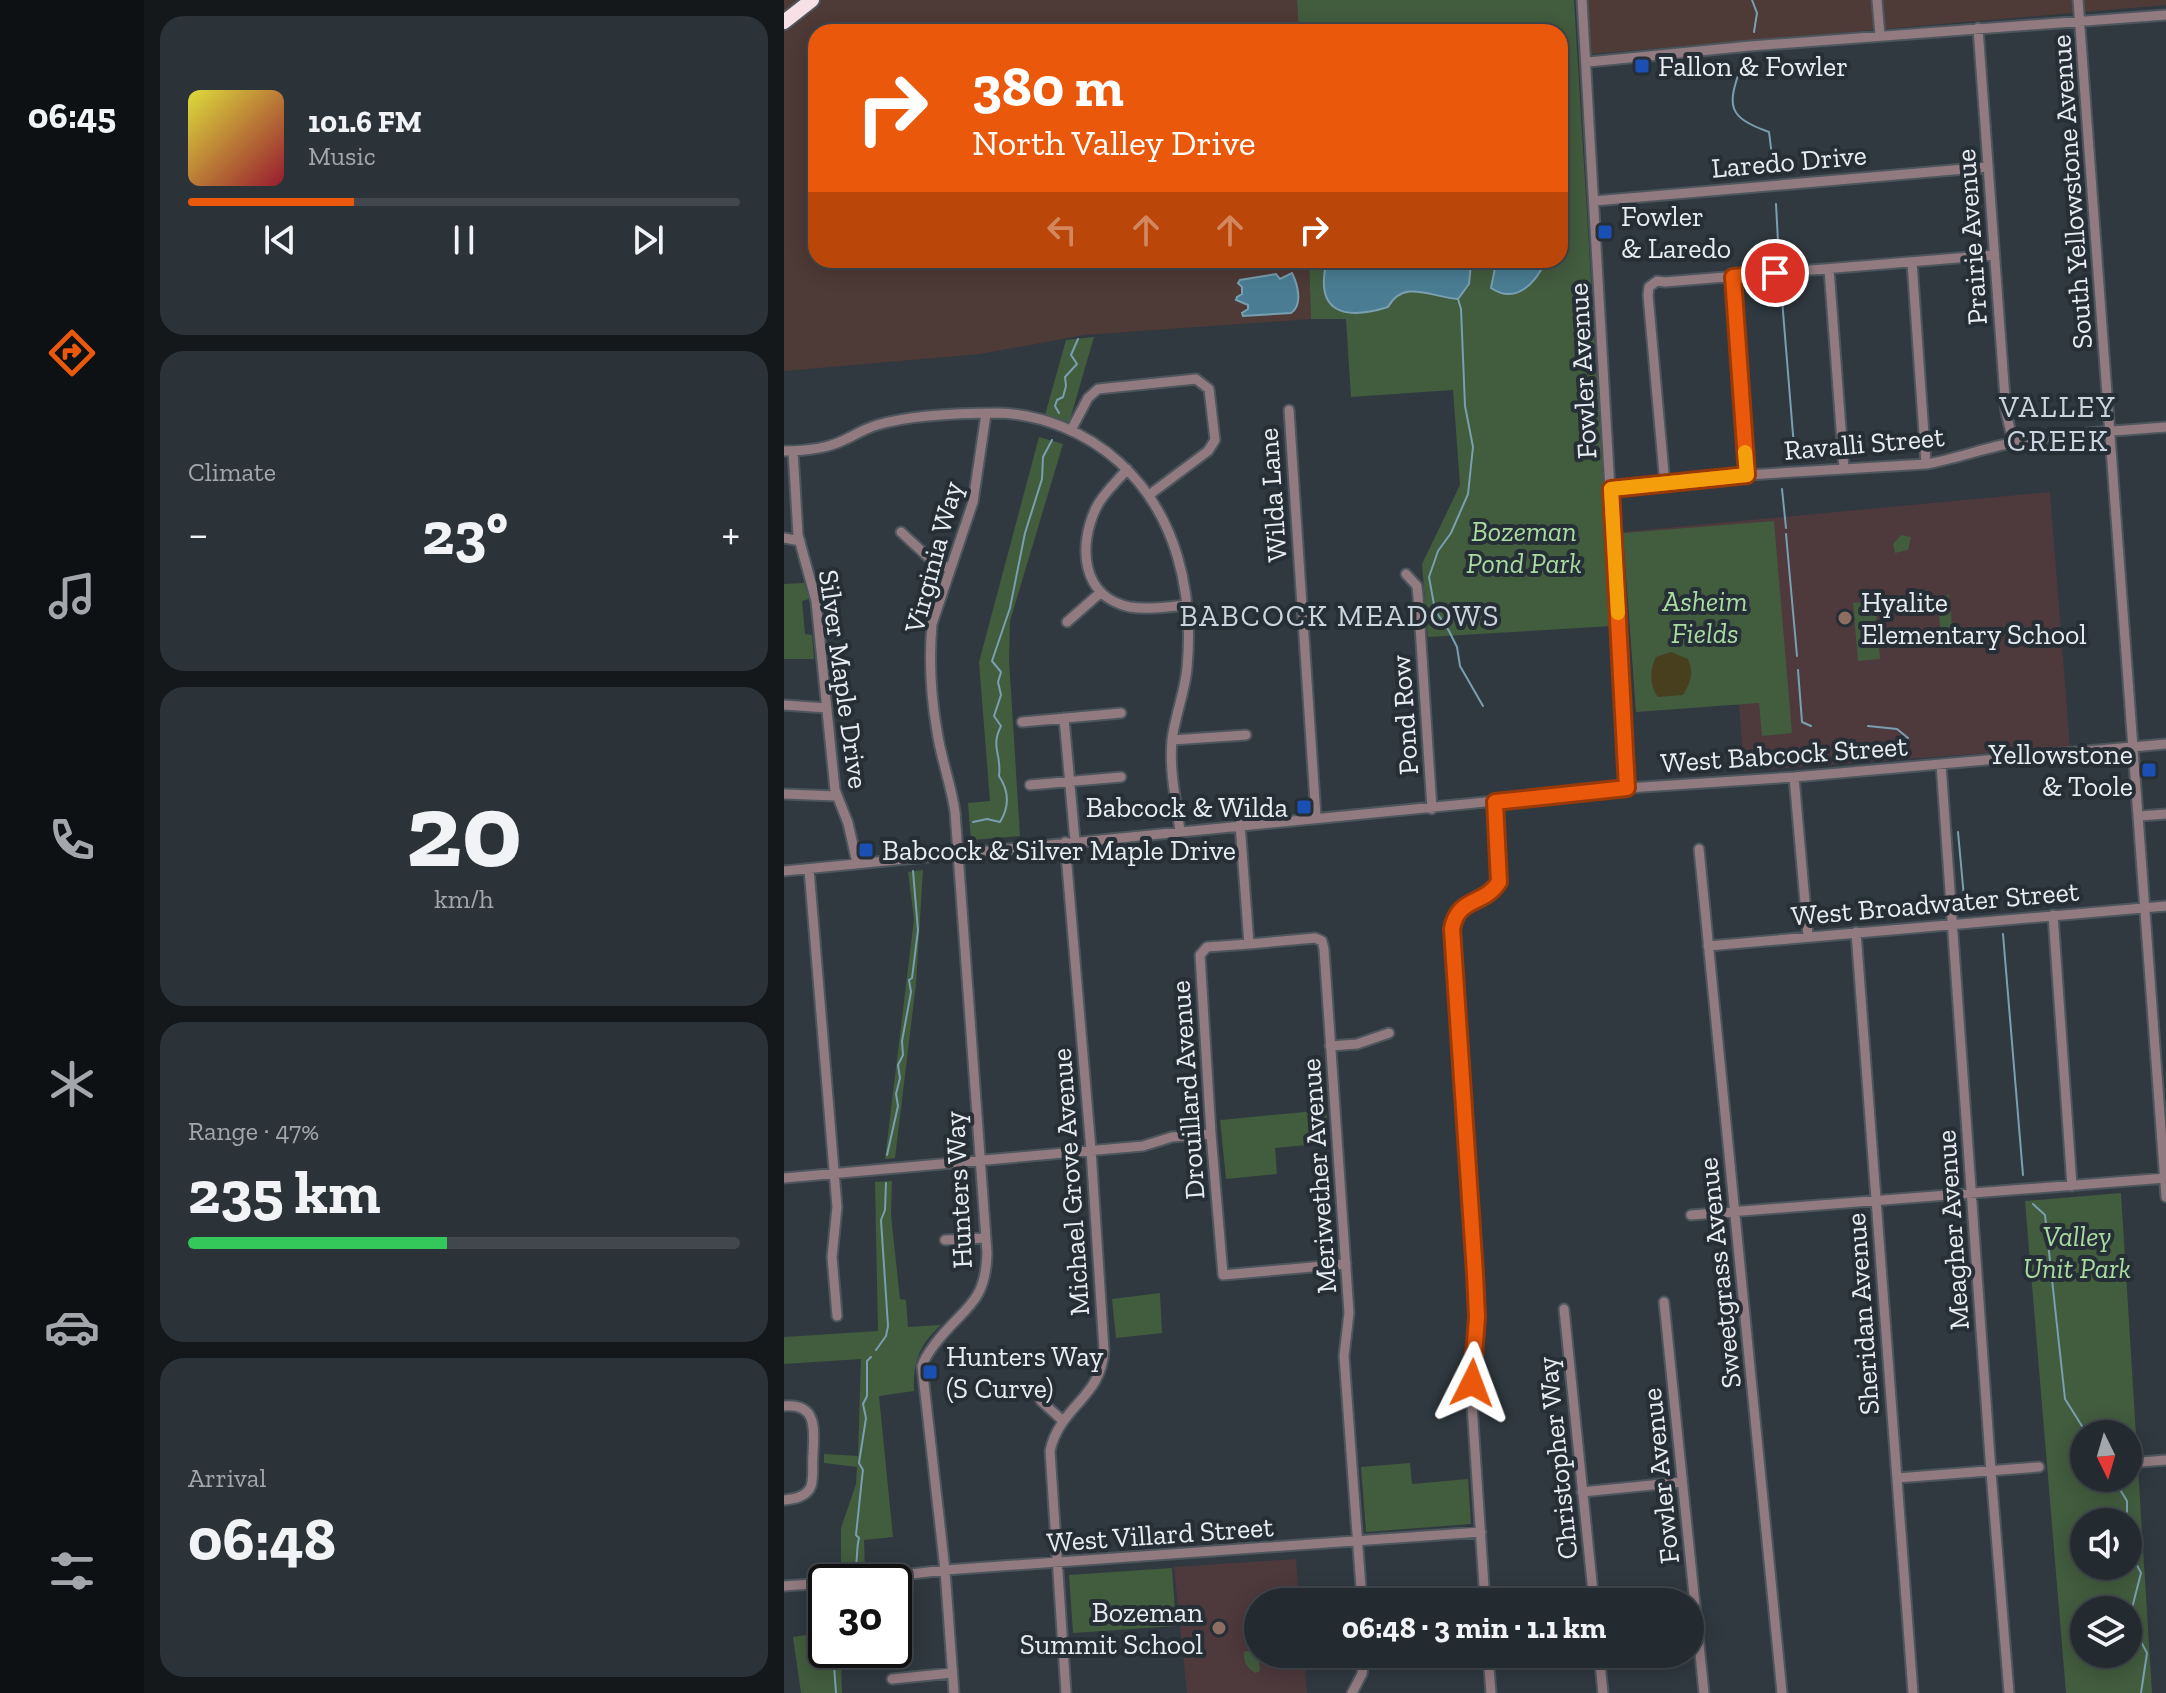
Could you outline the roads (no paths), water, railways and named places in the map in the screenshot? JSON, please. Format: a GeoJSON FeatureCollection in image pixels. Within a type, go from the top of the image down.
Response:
{"type":"FeatureCollection","features":[{"type":"Feature","properties":{"kind":"highway"},"geometry":{"type":"LineString","coordinates":[[784,22],[812,0]]}},
{"type":"Feature","properties":{"kind":"street","name":"Fowler Avenue"},"geometry":{"type":"LineString","coordinates":[[1582,0],[1588,62],[1627,788]]}},
{"type":"Feature","properties":{"kind":"street"},"geometry":{"type":"LineString","coordinates":[[1877,0],[1880,36]]}},
{"type":"Feature","properties":{"kind":"street","name":"South Yellowstone Avenue"},"geometry":{"type":"LineString","coordinates":[[2078,0],[2166,1197]]}},
{"type":"Feature","properties":{"kind":"street"},"geometry":{"type":"LineString","coordinates":[[1588,62],[2166,15]]}},
{"type":"Feature","properties":{"kind":"street","name":"Prairie Avenue"},"geometry":{"type":"LineString","coordinates":[[1978,28],[2006,412],[2013,442]]}},
{"type":"Feature","properties":{"kind":"street","name":"Laredo Drive"},"geometry":{"type":"LineString","coordinates":[[1594,201],[1988,167]]}},
{"type":"Feature","properties":{"kind":"street"},"geometry":{"type":"LineString","coordinates":[[1665,485],[1649,287],[1657,281],[1994,255]]}},
{"type":"Feature","properties":{"kind":"street"},"geometry":{"type":"LineString","coordinates":[[1912,262],[1926,464]]}},
{"type":"Feature","properties":{"kind":"street"},"geometry":{"type":"LineString","coordinates":[[1829,269],[1844,469]]}},
{"type":"Feature","properties":{"kind":"street"},"geometry":{"type":"LineString","coordinates":[[1733,277],[1747,475]]}},
{"type":"Feature","properties":{"kind":"street"},"geometry":{"type":"LineString","coordinates":[[1071,430],[1088,398],[1098,389],[1196,379],[1209,389],[1215,440],[1208,451],[1149,495]]}},
{"type":"Feature","properties":{"kind":"street","name":"Wilda Lane"},"geometry":{"type":"LineString","coordinates":[[1289,410],[1316,817]]}},
{"type":"Feature","properties":{"kind":"street"},"geometry":{"type":"LineString","coordinates":[[788,451],[832,444],[885,423],[986,414],[1032,417],[1071,430],[1106,450],[1127,469],[1149,495],[1171,532],[1180,561],[1186,605],[1187,669],[1172,740],[1180,831]]}},
{"type":"Feature","properties":{"kind":"street","name":"Virginia Way"},"geometry":{"type":"LineString","coordinates":[[959,854],[951,786],[937,733],[930,643],[932,624],[973,502],[986,414]]}},
{"type":"Feature","properties":{"kind":"street","name":"Ravalli Street"},"geometry":{"type":"LineString","coordinates":[[1611,489],[1747,475],[1926,464],[2013,442],[2166,427]]}},
{"type":"Feature","properties":{"kind":"street","name":"Silver Maple Drive"},"geometry":{"type":"LineString","coordinates":[[788,451],[800,541],[816,601],[836,796],[848,823],[857,863]]}},
{"type":"Feature","properties":{"kind":"street"},"geometry":{"type":"LineString","coordinates":[[1127,469],[1097,506],[1085,541],[1087,570],[1100,593],[1123,605],[1134,608],[1186,605]]}},
{"type":"Feature","properties":{"kind":"street"},"geometry":{"type":"LineString","coordinates":[[901,532],[929,558],[950,569]]}},
{"type":"Feature","properties":{"kind":"street"},"geometry":{"type":"LineString","coordinates":[[784,538],[800,541]]}},
{"type":"Feature","properties":{"kind":"street","name":"Pond Row"},"geometry":{"type":"LineString","coordinates":[[1406,574],[1417,586],[1432,809]]}},
{"type":"Feature","properties":{"kind":"street"},"geometry":{"type":"LineString","coordinates":[[1067,622],[1100,593]]}},
{"type":"Feature","properties":{"kind":"street"},"geometry":{"type":"LineString","coordinates":[[784,705],[827,708]]}},
{"type":"Feature","properties":{"kind":"street"},"geometry":{"type":"LineString","coordinates":[[1022,722],[1121,713]]}},
{"type":"Feature","properties":{"kind":"street","name":"Michael Grove Avenue"},"geometry":{"type":"LineString","coordinates":[[1064,718],[1104,1361],[1093,1388],[1062,1420],[1050,1451],[1066,1693]]}},
{"type":"Feature","properties":{"kind":"street"},"geometry":{"type":"LineString","coordinates":[[1172,740],[1246,735]]}},
{"type":"Feature","properties":{"kind":"street","name":"West Babcock Street"},"geometry":{"type":"LineString","coordinates":[[784,871],[1627,788],[1794,777],[2166,744]]}},
{"type":"Feature","properties":{"kind":"street","name":"Meagher Avenue"},"geometry":{"type":"LineString","coordinates":[[1941,764],[2009,1693]]}},
{"type":"Feature","properties":{"kind":"street"},"geometry":{"type":"LineString","coordinates":[[1030,785],[1121,777]]}},
{"type":"Feature","properties":{"kind":"street"},"geometry":{"type":"LineString","coordinates":[[1794,777],[1808,936]]}},
{"type":"Feature","properties":{"kind":"street"},"geometry":{"type":"LineString","coordinates":[[784,794],[836,796]]}},
{"type":"Feature","properties":{"kind":"street"},"geometry":{"type":"LineString","coordinates":[[1484,1588],[1472,1405],[1477,1317],[1475,1274],[1452,929],[1454,918],[1463,906],[1485,896],[1499,882],[1495,802]]}},
{"type":"Feature","properties":{"kind":"street"},"geometry":{"type":"LineString","coordinates":[[2140,816],[2166,814]]}},
{"type":"Feature","properties":{"kind":"street"},"geometry":{"type":"LineString","coordinates":[[1240,824],[1249,944]]}},
{"type":"Feature","properties":{"kind":"street","name":"Sweetgrass Avenue"},"geometry":{"type":"LineString","coordinates":[[1699,849],[1782,1693]]}},
{"type":"Feature","properties":{"kind":"street","name":"Hunters Way"},"geometry":{"type":"LineString","coordinates":[[954,1693],[945,1570],[922,1366],[941,1336],[981,1292],[986,1270],[959,854]]}},
{"type":"Feature","properties":{"kind":"street"},"geometry":{"type":"LineString","coordinates":[[809,869],[834,1173],[836,1224],[832,1257],[837,1316]]}},
{"type":"Feature","properties":{"kind":"street","name":"West Broadwater Street"},"geometry":{"type":"LineString","coordinates":[[1708,946],[2166,906]]}},
{"type":"Feature","properties":{"kind":"street"},"geometry":{"type":"LineString","coordinates":[[2053,915],[2072,1186]]}},
{"type":"Feature","properties":{"kind":"street","name":"Sheridan Avenue"},"geometry":{"type":"LineString","coordinates":[[1856,932],[1913,1693]]}},
{"type":"Feature","properties":{"kind":"street","name":"Meriwether Avenue"},"geometry":{"type":"LineString","coordinates":[[1249,944],[1315,938],[1322,941],[1346,1264],[1349,1326],[1344,1356],[1361,1588]]}},
{"type":"Feature","properties":{"kind":"street","name":"Drouillard Avenue"},"geometry":{"type":"LineString","coordinates":[[1249,944],[1207,947],[1200,955],[1223,1275],[1346,1264]]}},
{"type":"Feature","properties":{"kind":"street"},"geometry":{"type":"LineString","coordinates":[[1330,1046],[1357,1044],[1389,1033]]}},
{"type":"Feature","properties":{"kind":"street"},"geometry":{"type":"LineString","coordinates":[[784,1178],[1143,1146],[1172,1137],[1211,1134]]}},
{"type":"Feature","properties":{"kind":"street"},"geometry":{"type":"LineString","coordinates":[[1691,1215],[2165,1178]]}},
{"type":"Feature","properties":{"kind":"street"},"geometry":{"type":"LineString","coordinates":[[945,1240],[985,1238]]}},
{"type":"Feature","properties":{"kind":"street","name":"Fowler Avenue"},"geometry":{"type":"LineString","coordinates":[[1664,1302],[1704,1693]]}},
{"type":"Feature","properties":{"kind":"street","name":"Christopher Way"},"geometry":{"type":"LineString","coordinates":[[1564,1309],[1592,1588]]}},
{"type":"Feature","properties":{"kind":"street"},"geometry":{"type":"LineString","coordinates":[[1041,1401],[1062,1420]]}},
{"type":"Feature","properties":{"kind":"street"},"geometry":{"type":"LineString","coordinates":[[784,1406],[806,1409],[812,1418],[814,1433],[811,1486],[804,1495],[784,1500]]}},
{"type":"Feature","properties":{"kind":"street"},"geometry":{"type":"LineString","coordinates":[[2142,1462],[2166,1460]]}},
{"type":"Feature","properties":{"kind":"street"},"geometry":{"type":"LineString","coordinates":[[1897,1478],[2039,1467]]}},
{"type":"Feature","properties":{"kind":"street"},"geometry":{"type":"LineString","coordinates":[[1582,1492],[1682,1482]]}},
{"type":"Feature","properties":{"kind":"street","name":"West Villard Street"},"geometry":{"type":"LineString","coordinates":[[912,1574],[1481,1532]]}},
{"type":"Feature","properties":{"kind":"street"},"geometry":{"type":"LineString","coordinates":[[784,1586],[808,1584]]}},
{"type":"Feature","properties":{"kind":"street"},"geometry":{"type":"LineString","coordinates":[[1352,1693],[1363,1668]]}},
{"type":"Feature","properties":{"kind":"street"},"geometry":{"type":"LineString","coordinates":[[1489,1668],[1491,1693]]}},
{"type":"Feature","properties":{"kind":"street"},"geometry":{"type":"LineString","coordinates":[[1600,1668],[1603,1693]]}},
{"type":"Feature","properties":{"kind":"street"},"geometry":{"type":"LineString","coordinates":[[892,1679],[952,1673]]}},
{"type":"Feature","properties":{"kind":"water"},"geometry":{"type":"Polygon","coordinates":[[[1326,268],[1471,268],[1469,284],[1458,299],[1411,291],[1402,293],[1388,307],[1358,313],[1345,312],[1329,301],[1324,278],[1326,268]]]}},
{"type":"Feature","properties":{"kind":"water"},"geometry":{"type":"Polygon","coordinates":[[[1495,268],[1542,268],[1531,283],[1517,293],[1500,293],[1491,288],[1495,268]]]}},
{"type":"Feature","properties":{"kind":"water"},"geometry":{"type":"Polygon","coordinates":[[[1292,273],[1298,300],[1291,313],[1243,316],[1248,305],[1236,300],[1242,294],[1238,283],[1240,280],[1276,274],[1280,279],[1292,273]]]}},
{"type":"Feature","properties":{"kind":"waterway"},"geometry":{"type":"LineString","coordinates":[[1752,0],[1757,13],[1754,32]]}},
{"type":"Feature","properties":{"kind":"waterway"},"geometry":{"type":"LineString","coordinates":[[1741,67],[1734,92],[1734,108],[1745,121],[1769,132],[1774,172]]}},
{"type":"Feature","properties":{"kind":"waterway"},"geometry":{"type":"LineString","coordinates":[[1776,204],[1779,260]]}},
{"type":"Feature","properties":{"kind":"waterway"},"geometry":{"type":"LineString","coordinates":[[1781,287],[1795,459]]}},
{"type":"Feature","properties":{"kind":"waterway"},"geometry":{"type":"LineString","coordinates":[[1458,299],[1465,406],[1473,447],[1468,494],[1451,533],[1438,551],[1429,577],[1435,610],[1449,631],[1457,647],[1460,666],[1483,706]]}},
{"type":"Feature","properties":{"kind":"waterway"},"geometry":{"type":"LineString","coordinates":[[1059,413],[1055,406],[1057,400],[1063,397],[1065,377],[1077,364],[1071,355],[1078,339]]}},
{"type":"Feature","properties":{"kind":"waterway"},"geometry":{"type":"LineString","coordinates":[[973,822],[987,819],[1000,822],[1007,804],[1005,787],[999,776],[996,746],[1001,726],[994,716],[1001,695],[998,682],[1001,672],[992,661],[1010,608],[1025,533],[1042,479],[1043,457],[1052,440]]}},
{"type":"Feature","properties":{"kind":"waterway"},"geometry":{"type":"LineString","coordinates":[[1782,489],[1786,528]]}},
{"type":"Feature","properties":{"kind":"waterway"},"geometry":{"type":"LineString","coordinates":[[1786,534],[1797,656]]}},
{"type":"Feature","properties":{"kind":"waterway"},"geometry":{"type":"LineString","coordinates":[[1798,670],[1802,722],[1811,726]]}},
{"type":"Feature","properties":{"kind":"waterway"},"geometry":{"type":"LineString","coordinates":[[1868,726],[1897,729],[1908,738]]}},
{"type":"Feature","properties":{"kind":"waterway"},"geometry":{"type":"LineString","coordinates":[[1958,832],[1965,908],[1986,911]]}},
{"type":"Feature","properties":{"kind":"waterway"},"geometry":{"type":"LineString","coordinates":[[887,1155],[898,1106],[898,1065],[903,1055],[902,1041],[911,992],[909,980],[912,978],[918,930],[913,871]]}},
{"type":"Feature","properties":{"kind":"waterway"},"geometry":{"type":"LineString","coordinates":[[2003,934],[2023,1175]]}},
{"type":"Feature","properties":{"kind":"waterway"},"geometry":{"type":"LineString","coordinates":[[876,1350],[886,1336],[888,1326],[881,1220],[885,1210],[886,1183]]}},
{"type":"Feature","properties":{"kind":"waterway"},"geometry":{"type":"LineString","coordinates":[[2033,1204],[2045,1215],[2065,1399],[2078,1420]]}},
{"type":"Feature","properties":{"kind":"waterway"},"geometry":{"type":"LineString","coordinates":[[856,1564],[863,1470],[859,1463],[866,1418],[863,1404],[867,1396],[867,1361],[871,1357]]}},
{"type":"Feature","properties":{"kind":"waterway"},"geometry":{"type":"LineString","coordinates":[[2122,1492],[2127,1508]]}},
{"type":"Feature","properties":{"kind":"waterway"},"geometry":{"type":"LineString","coordinates":[[2139,1580],[2131,1612],[2132,1625],[2147,1653],[2141,1693]]}},
{"type":"Feature","properties":{"kind":"waterway"},"geometry":{"type":"LineString","coordinates":[[834,1668],[836,1693]]}},
{"type":"Feature","properties":{"kind":"place","name":"Fallon & Fowler"},"geometry":{"type":"Point","coordinates":[1642,66]}},
{"type":"Feature","properties":{"kind":"place","name":"Fowler & Laredo"},"geometry":{"type":"Point","coordinates":[1605,232]}},
{"type":"Feature","properties":{"kind":"place","name":"Hyalite Elementary School"},"geometry":{"type":"Point","coordinates":[1845,618]}},
{"type":"Feature","properties":{"kind":"place","name":"Yellowstone & Toole"},"geometry":{"type":"Point","coordinates":[2149,770]}},
{"type":"Feature","properties":{"kind":"place","name":"Babcock & Wilda"},"geometry":{"type":"Point","coordinates":[1304,807]}},
{"type":"Feature","properties":{"kind":"place","name":"Babcock & Silver Maple Drive"},"geometry":{"type":"Point","coordinates":[866,850]}},
{"type":"Feature","properties":{"kind":"place","name":"Hunters Way (S Curve)"},"geometry":{"type":"Point","coordinates":[930,1372]}},
{"type":"Feature","properties":{"kind":"place","name":"Bozeman Summit School"},"geometry":{"type":"Point","coordinates":[1219,1628]}},
{"type":"Feature","properties":{"kind":"district","name":"VALLEY CREEK"},"geometry":{"type":"Point","coordinates":[2058,424]}},
{"type":"Feature","properties":{"kind":"district","name":"BABCOCK MEADOWS"},"geometry":{"type":"Point","coordinates":[1340,616]}},
{"type":"Feature","properties":{"kind":"park label","name":"Bozeman Pond Park"},"geometry":{"type":"Point","coordinates":[1524,547]}},
{"type":"Feature","properties":{"kind":"park label","name":"Asheim Fields"},"geometry":{"type":"Point","coordinates":[1705,617]}},
{"type":"Feature","properties":{"kind":"park label","name":"Valley Unit Park"},"geometry":{"type":"Point","coordinates":[2077,1252]}}]}
